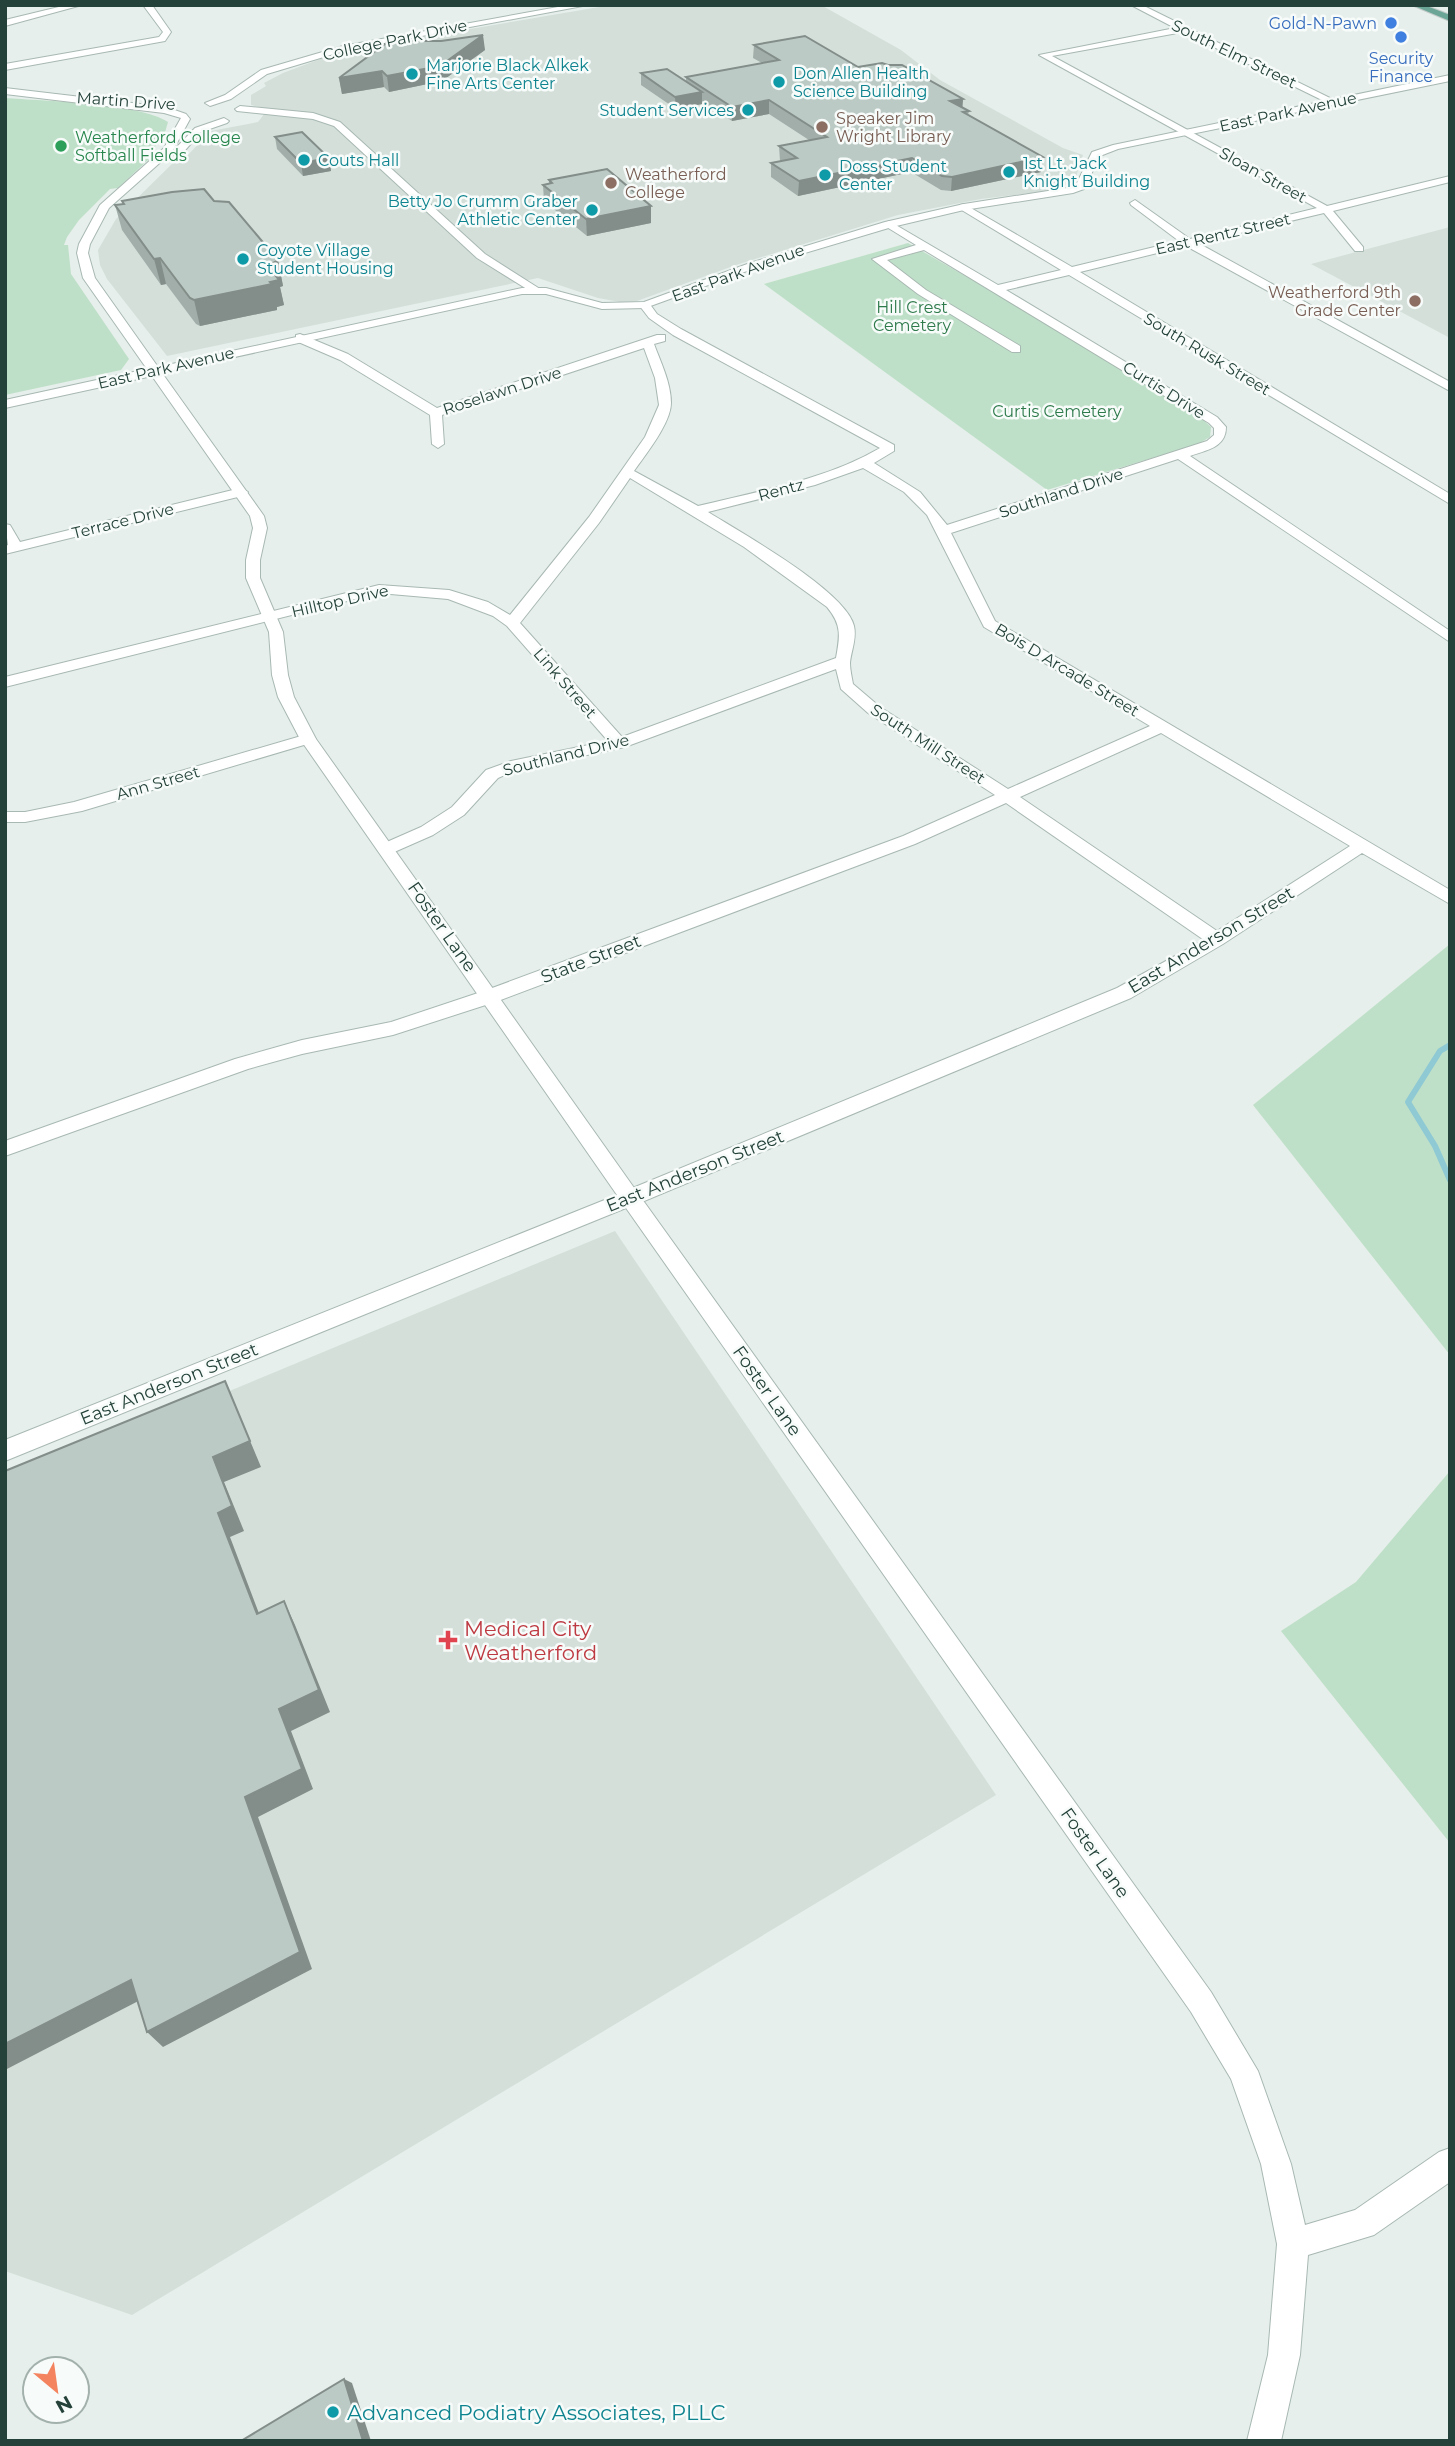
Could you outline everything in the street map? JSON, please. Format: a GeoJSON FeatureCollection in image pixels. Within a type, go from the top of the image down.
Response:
{"type":"FeatureCollection","features":[{"type":"Feature","properties":{"kind":"main road"},"geometry":{"type":"LineString","coordinates":[[1416,5],[1450,18]]}},
{"type":"Feature","properties":{"kind":"street"},"geometry":{"type":"LineString","coordinates":[[5,23],[78,5]]}},
{"type":"Feature","properties":{"kind":"street"},"geometry":{"type":"LineString","coordinates":[[5,67],[162,38],[167,32],[147,5]]}},
{"type":"Feature","properties":{"kind":"street","name":"College Park Drive"},"geometry":{"type":"LineString","coordinates":[[210,103],[228,97],[264,72],[368,43],[584,5]]}},
{"type":"Feature","properties":{"kind":"street","name":"South Elm Street"},"geometry":{"type":"LineString","coordinates":[[1135,5],[1333,102]]}},
{"type":"Feature","properties":{"kind":"street","name":"Sloan Street"},"geometry":{"type":"LineString","coordinates":[[1184,29],[1044,55],[1326,209],[1340,224],[1346,237],[1359,249]]}},
{"type":"Feature","properties":{"kind":"street","name":"College Park Drive"},"geometry":{"type":"LineString","coordinates":[[227,121],[240,113],[239,100],[248,89],[289,65]]}},
{"type":"Feature","properties":{"kind":"street","name":"East Park Avenue"},"geometry":{"type":"LineString","coordinates":[[5,404],[534,289],[603,306],[645,305],[754,265],[889,223],[964,207],[1069,191],[1080,187],[1096,154],[1116,147],[1450,78]]}},
{"type":"Feature","properties":{"kind":"street","name":"Martin Drive"},"geometry":{"type":"LineString","coordinates":[[5,91],[188,111],[198,123],[268,118],[337,124]]}},
{"type":"Feature","properties":{"kind":"street"},"geometry":{"type":"LineString","coordinates":[[103,215],[104,207],[168,149],[188,111],[210,103],[260,113],[312,114],[337,124],[481,256],[534,289]]}},
{"type":"Feature","properties":{"kind":"street"},"geometry":{"type":"LineString","coordinates":[[155,371],[91,282],[85,269],[85,244],[88,234],[103,215],[116,208],[169,162],[192,134],[204,127],[227,121]]}},
{"type":"Feature","properties":{"kind":"street","name":"East Rentz Street"},"geometry":{"type":"LineString","coordinates":[[996,289],[1450,179]]}},
{"type":"Feature","properties":{"kind":"street"},"geometry":{"type":"LineString","coordinates":[[1135,203],[1187,242],[1450,387]]}},
{"type":"Feature","properties":{"kind":"street","name":"South Rusk Street"},"geometry":{"type":"LineString","coordinates":[[964,207],[1450,500]]}},
{"type":"Feature","properties":{"kind":"street","name":"Curtis Drive"},"geometry":{"type":"LineString","coordinates":[[889,223],[1190,405],[1220,427],[1220,436],[1212,444],[1180,456]]}},
{"type":"Feature","properties":{"kind":"street"},"geometry":{"type":"LineString","coordinates":[[926,246],[878,259],[922,292],[1016,349]]}},
{"type":"Feature","properties":{"kind":"street"},"geometry":{"type":"LineString","coordinates":[[645,305],[653,316],[677,332],[888,448],[864,463]]}},
{"type":"Feature","properties":{"kind":"street","name":"Roselawn Drive"},"geometry":{"type":"LineString","coordinates":[[300,338],[344,357],[436,413],[677,332]]}},
{"type":"Feature","properties":{"kind":"street"},"geometry":{"type":"LineString","coordinates":[[512,623],[594,520],[651,437],[665,405],[660,378],[648,343]]}},
{"type":"Feature","properties":{"kind":"street","name":"Foster Lane"},"geometry":{"type":"LineString","coordinates":[[155,371],[257,516],[260,528],[253,560],[253,578],[271,617],[286,697],[309,739],[630,1198],[1201,2002],[1243,2071],[1276,2164],[1293,2244],[1284,2355],[1264,2441]]}},
{"type":"Feature","properties":{"kind":"street"},"geometry":{"type":"LineString","coordinates":[[436,413],[438,444]]}},
{"type":"Feature","properties":{"kind":"street"},"geometry":{"type":"LineString","coordinates":[[1180,456],[1450,638]]}},
{"type":"Feature","properties":{"kind":"street","name":"Southland Drive"},"geometry":{"type":"LineString","coordinates":[[943,531],[1180,456]]}},
{"type":"Feature","properties":{"kind":"street","name":"Rentz"},"geometry":{"type":"LineString","coordinates":[[696,511],[810,482],[864,463]]}},
{"type":"Feature","properties":{"kind":"street","name":"Bois D Arcade Street"},"geometry":{"type":"LineString","coordinates":[[864,463],[898,480],[925,503],[943,531],[976,604],[989,624],[1450,898]]}},
{"type":"Feature","properties":{"kind":"street","name":"South Mill Street"},"geometry":{"type":"LineString","coordinates":[[628,473],[696,511],[816,590],[844,617],[849,639],[842,661],[846,686],[874,710],[1009,797],[1217,940]]}},
{"type":"Feature","properties":{"kind":"street","name":"Terrace Drive"},"geometry":{"type":"LineString","coordinates":[[11,548],[241,492]]}},
{"type":"Feature","properties":{"kind":"street"},"geometry":{"type":"LineString","coordinates":[[5,527],[11,548]]}},
{"type":"Feature","properties":{"kind":"street","name":"Hilltop Drive"},"geometry":{"type":"LineString","coordinates":[[5,682],[379,589],[413,589],[485,605],[512,623]]}},
{"type":"Feature","properties":{"kind":"street","name":"Link Street"},"geometry":{"type":"LineString","coordinates":[[512,623],[619,744]]}},
{"type":"Feature","properties":{"kind":"street","name":"Southland Drive"},"geometry":{"type":"LineString","coordinates":[[386,849],[427,831],[458,811],[492,774],[510,766],[619,744],[842,661]]}},
{"type":"Feature","properties":{"kind":"street","name":"State Street"},"geometry":{"type":"LineString","coordinates":[[5,1149],[242,1064],[302,1047],[393,1028],[491,996],[908,840],[1161,727]]}},
{"type":"Feature","properties":{"kind":"street","name":"Ann Street"},"geometry":{"type":"LineString","coordinates":[[5,817],[24,817],[76,807],[309,739]]}},
{"type":"Feature","properties":{"kind":"street","name":"East Anderson Street"},"geometry":{"type":"LineString","coordinates":[[5,1451],[630,1198],[1124,993],[1217,940],[1362,846]]}},
{"type":"Feature","properties":{"kind":"street"},"geometry":{"type":"LineString","coordinates":[[1293,2244],[1363,2224],[1450,2163]]}},
{"type":"Feature","properties":{"kind":"shaded area","name":"Weatherford College"},"geometry":{"type":"Polygon","coordinates":[[[611,5],[821,5],[901,50],[940,80],[1063,148],[1083,155],[1075,180],[1056,190],[981,199],[898,215],[736,265],[637,301],[620,302],[598,298],[538,278],[167,356],[107,279],[100,265],[98,250],[116,219],[175,161],[185,158],[211,131],[258,122],[268,109],[251,105],[251,95],[266,86],[264,83],[323,58],[381,44],[611,5]]]}},
{"type":"Feature","properties":{"kind":"shaded area","name":"Weatherford 9th Grade Center"},"geometry":{"type":"Polygon","coordinates":[[[1450,227],[1450,338],[1311,264],[1450,227]]]}},
{"type":"Feature","properties":{"kind":"shaded area","name":"Medical City Weatherford"},"geometry":{"type":"Polygon","coordinates":[[[615,1231],[996,1795],[132,2315],[5,2271],[5,1484],[615,1231]]]}},
{"type":"Feature","properties":{"kind":"green space"},"geometry":{"type":"Polygon","coordinates":[[[5,98],[114,107],[168,122],[164,136],[146,157],[149,159],[118,188],[110,189],[79,220],[64,245],[68,245],[71,274],[129,359],[121,370],[5,395],[5,98]]]}},
{"type":"Feature","properties":{"kind":"green space"},"geometry":{"type":"Polygon","coordinates":[[[908,243],[1066,334],[1199,416],[1211,427],[1210,437],[1198,444],[1047,490],[764,284],[908,243]]]}},
{"type":"Feature","properties":{"kind":"green space"},"geometry":{"type":"Polygon","coordinates":[[[1450,944],[1450,1355],[1253,1105],[1450,944]]]}},
{"type":"Feature","properties":{"kind":"green space"},"geometry":{"type":"Polygon","coordinates":[[[1450,1471],[1450,1843],[1281,1631],[1356,1582],[1450,1471]]]}},
{"type":"Feature","properties":{"kind":"building"},"geometry":{"type":"Polygon","coordinates":[[[483,35],[440,66],[387,76],[382,71],[339,78],[389,41],[441,41],[483,35]]]}},
{"type":"Feature","properties":{"kind":"building"},"geometry":{"type":"Polygon","coordinates":[[[805,36],[858,67],[882,63],[902,65],[963,99],[950,101],[969,111],[963,112],[1043,157],[952,177],[942,176],[912,158],[799,181],[771,163],[797,158],[779,146],[827,137],[769,100],[732,107],[686,77],[779,60],[754,45],[805,36]]]}},
{"type":"Feature","properties":{"kind":"building"},"geometry":{"type":"Polygon","coordinates":[[[667,69],[702,92],[675,97],[641,73],[667,69]]]}},
{"type":"Feature","properties":{"kind":"building"},"geometry":{"type":"Polygon","coordinates":[[[302,132],[329,158],[301,163],[275,137],[302,132]]]}},
{"type":"Feature","properties":{"kind":"building"},"geometry":{"type":"Polygon","coordinates":[[[607,169],[651,206],[586,219],[543,185],[552,183],[549,180],[607,169]]]}},
{"type":"Feature","properties":{"kind":"building"},"geometry":{"type":"Polygon","coordinates":[[[204,189],[214,201],[229,202],[278,260],[268,266],[279,280],[270,282],[272,284],[194,300],[160,258],[154,259],[115,205],[124,204],[122,201],[172,192],[204,189]]]}},
{"type":"Feature","properties":{"kind":"building"},"geometry":{"type":"Polygon","coordinates":[[[225,1381],[250,1441],[213,1457],[232,1506],[218,1513],[257,1614],[284,1601],[319,1690],[279,1709],[302,1769],[245,1797],[300,1952],[147,2032],[131,1980],[5,2044],[5,1471],[225,1381]]]}},
{"type":"Feature","properties":{"kind":"building","name":"Advanced Podiatry Associates, PLLC"},"geometry":{"type":"Polygon","coordinates":[[[344,2379],[363,2441],[241,2441],[344,2379]]]}},
{"type":"Feature","properties":{"kind":"waterway"},"geometry":{"type":"LineString","coordinates":[[1450,1045],[1440,1051],[1408,1102],[1435,1146],[1450,1180]]}},
{"type":"Feature","properties":{"kind":"place","name":"Gold-N-Pawn"},"geometry":{"type":"Point","coordinates":[1391,23]}},
{"type":"Feature","properties":{"kind":"place","name":"Security Finance"},"geometry":{"type":"Point","coordinates":[1401,37]}},
{"type":"Feature","properties":{"kind":"place","name":"Marjorie Black Alkek Fine Arts Center"},"geometry":{"type":"Point","coordinates":[412,74]}},
{"type":"Feature","properties":{"kind":"place","name":"Don Allen Health Science Building"},"geometry":{"type":"Point","coordinates":[779,82]}},
{"type":"Feature","properties":{"kind":"place","name":"Student Services"},"geometry":{"type":"Point","coordinates":[748,110]}},
{"type":"Feature","properties":{"kind":"place","name":"Speaker Jim Wright Library"},"geometry":{"type":"Point","coordinates":[822,127]}},
{"type":"Feature","properties":{"kind":"place","name":"Weatherford College Softball Fields"},"geometry":{"type":"Point","coordinates":[61,146]}},
{"type":"Feature","properties":{"kind":"place","name":"Couts Hall"},"geometry":{"type":"Point","coordinates":[304,160]}},
{"type":"Feature","properties":{"kind":"place","name":"1st Lt. Jack Knight Building"},"geometry":{"type":"Point","coordinates":[1009,172]}},
{"type":"Feature","properties":{"kind":"place","name":"Doss Student Center"},"geometry":{"type":"Point","coordinates":[825,175]}},
{"type":"Feature","properties":{"kind":"place","name":"Weatherford College"},"geometry":{"type":"Point","coordinates":[611,183]}},
{"type":"Feature","properties":{"kind":"place","name":"Betty Jo Crumm Graber Athletic Center"},"geometry":{"type":"Point","coordinates":[592,210]}},
{"type":"Feature","properties":{"kind":"place","name":"Coyote Village Student Housing"},"geometry":{"type":"Point","coordinates":[243,259]}},
{"type":"Feature","properties":{"kind":"place","name":"Weatherford 9th Grade Center"},"geometry":{"type":"Point","coordinates":[1415,301]}},
{"type":"Feature","properties":{"kind":"place","name":"Medical City Weatherford"},"geometry":{"type":"Point","coordinates":[448,1640]}},
{"type":"Feature","properties":{"kind":"place","name":"Advanced Podiatry Associates, PLLC"},"geometry":{"type":"Point","coordinates":[333,2412]}},
{"type":"Feature","properties":{"kind":"park label","name":"Hill Crest Cemetery"},"geometry":{"type":"Point","coordinates":[912,316]}},
{"type":"Feature","properties":{"kind":"park label","name":"Curtis Cemetery"},"geometry":{"type":"Point","coordinates":[1057,411]}}]}
